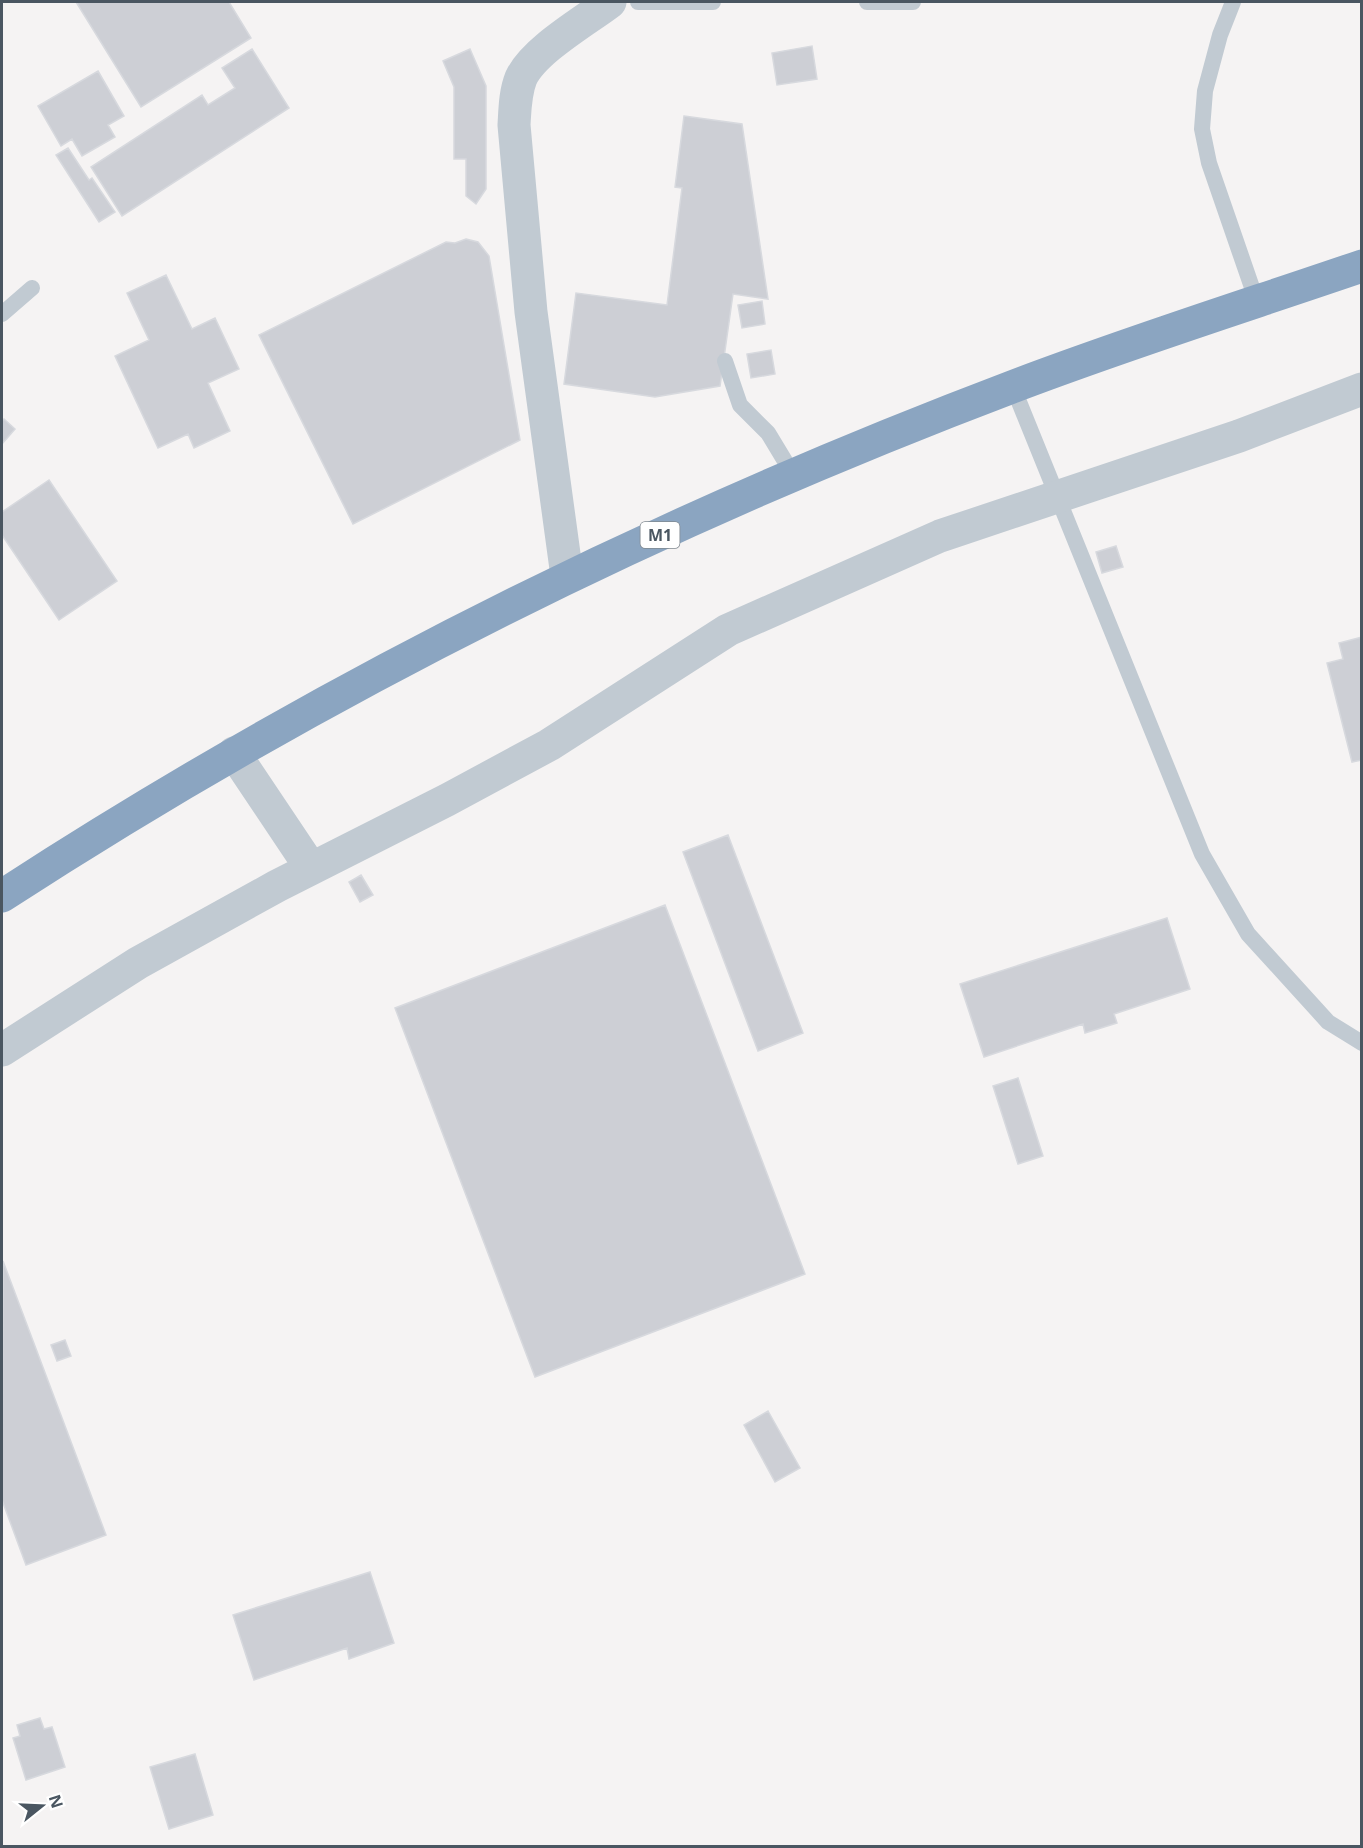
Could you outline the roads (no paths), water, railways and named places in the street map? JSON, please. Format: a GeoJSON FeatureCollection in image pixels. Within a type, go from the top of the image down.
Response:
{"type":"FeatureCollection","features":[{"type":"Feature","properties":{"kind":"highway","name":"M1"},"geometry":{"type":"LineString","coordinates":[[2,896],[234,753],[387,668],[567,576],[794,476],[1013,387],[1362,266]]}},
{"type":"Feature","properties":{"kind":"street"},"geometry":{"type":"LineString","coordinates":[[567,576],[531,312],[514,125],[516,98],[522,78],[532,62],[610,2]]}},
{"type":"Feature","properties":{"kind":"street"},"geometry":{"type":"LineString","coordinates":[[2,1050],[138,963],[311,868],[447,800],[549,745],[728,630],[940,536],[1239,436],[1362,388]]}},
{"type":"Feature","properties":{"kind":"street"},"geometry":{"type":"LineString","coordinates":[[234,753],[311,868]]}},
{"type":"Feature","properties":{"kind":"lane"},"geometry":{"type":"LineString","coordinates":[[638,2],[713,2]]}},
{"type":"Feature","properties":{"kind":"lane"},"geometry":{"type":"LineString","coordinates":[[867,2],[913,2]]}},
{"type":"Feature","properties":{"kind":"lane"},"geometry":{"type":"LineString","coordinates":[[1233,2],[1220,35],[1205,91],[1202,129],[1209,163],[1257,302]]}},
{"type":"Feature","properties":{"kind":"lane"},"geometry":{"type":"LineString","coordinates":[[2,314],[32,288]]}},
{"type":"Feature","properties":{"kind":"lane"},"geometry":{"type":"LineString","coordinates":[[725,361],[740,405],[768,433],[794,476]]}},
{"type":"Feature","properties":{"kind":"lane"},"geometry":{"type":"LineString","coordinates":[[1013,387],[1202,854],[1248,934],[1328,1022],[1362,1043]]}}]}
